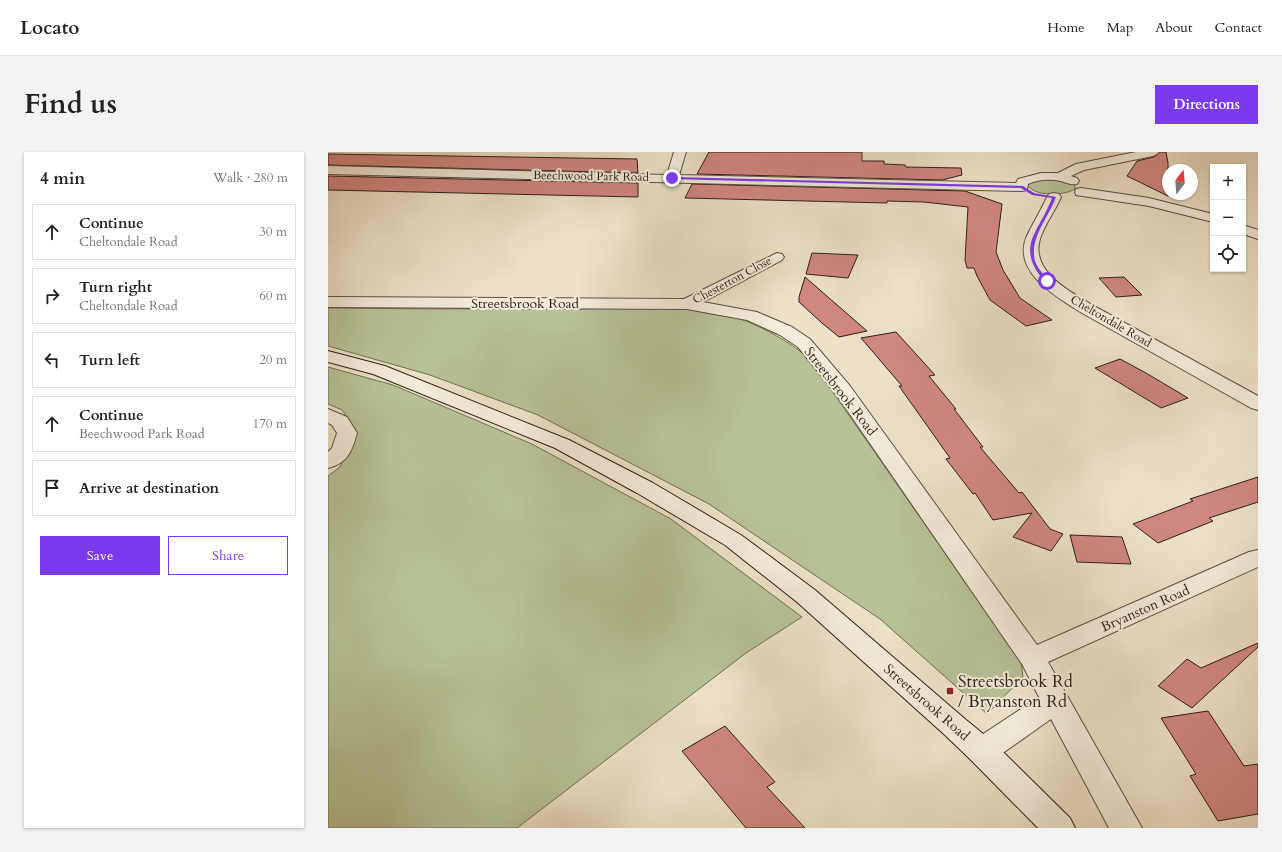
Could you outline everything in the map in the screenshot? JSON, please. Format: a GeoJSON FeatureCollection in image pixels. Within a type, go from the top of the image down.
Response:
{"type":"FeatureCollection","features":[{"type":"Feature","properties":{"kind":"street"},"geometry":{"type":"LineString","coordinates":[[672,178],[680,152]]}},
{"type":"Feature","properties":{"kind":"street"},"geometry":{"type":"LineString","coordinates":[[1060,177],[1080,167],[1153,152]]}},
{"type":"Feature","properties":{"kind":"street","name":"Beechwood Park Road"},"geometry":{"type":"LineString","coordinates":[[328,170],[1022,187]]}},
{"type":"Feature","properties":{"kind":"street"},"geometry":{"type":"LineString","coordinates":[[1081,192],[1083,190],[1079,184],[1060,177],[1044,176],[1030,178],[1022,182],[1022,187],[1043,196],[1068,197],[1081,192],[1149,202],[1210,217]]}},
{"type":"Feature","properties":{"kind":"street","name":"Cheltondale Road"},"geometry":{"type":"LineString","coordinates":[[1043,196],[1050,207],[1034,236],[1032,247],[1033,260],[1038,271],[1047,281],[1075,302],[1258,404]]}},
{"type":"Feature","properties":{"kind":"street"},"geometry":{"type":"LineString","coordinates":[[1246,229],[1258,235]]}},
{"type":"Feature","properties":{"kind":"street","name":"Chesterton Close"},"geometry":{"type":"LineString","coordinates":[[687,304],[777,257]]}},
{"type":"Feature","properties":{"kind":"street","name":"Streetsbrook Road"},"geometry":{"type":"LineString","coordinates":[[328,302],[687,304],[751,316],[786,331],[804,343],[843,390],[1032,658],[1126,828]]}},
{"type":"Feature","properties":{"kind":"street","name":"Streetsbrook Road"},"geometry":{"type":"LineString","coordinates":[[328,356],[378,370],[562,444],[645,488],[732,540],[806,596],[982,751],[1059,828]]}},
{"type":"Feature","properties":{"kind":"street"},"geometry":{"type":"LineString","coordinates":[[328,415],[340,421],[347,433],[342,451],[328,462]]}},
{"type":"Feature","properties":{"kind":"street","name":"Bryanston Road"},"geometry":{"type":"LineString","coordinates":[[1032,658],[1258,558]]}},
{"type":"Feature","properties":{"kind":"street","name":"Streetsbrook Road"},"geometry":{"type":"LineString","coordinates":[[982,751],[1056,700]]}},
{"type":"Feature","properties":{"kind":"green space"},"geometry":{"type":"Polygon","coordinates":[[[1045,178],[1071,183],[1075,186],[1075,189],[1064,193],[1049,194],[1035,191],[1027,184],[1045,178]]]}},
{"type":"Feature","properties":{"kind":"green space"},"geometry":{"type":"Polygon","coordinates":[[[328,308],[677,308],[719,313],[738,318],[766,330],[784,340],[809,358],[1021,662],[1023,677],[987,714],[880,619],[709,504],[538,415],[430,375],[328,346],[328,308]]]}},
{"type":"Feature","properties":{"kind":"green space"},"geometry":{"type":"Polygon","coordinates":[[[328,367],[393,385],[532,444],[671,519],[802,617],[746,653],[517,828],[328,828],[328,476],[340,467],[357,432],[342,410],[328,404],[328,367]]]}},
{"type":"Feature","properties":{"kind":"building"},"geometry":{"type":"Polygon","coordinates":[[[709,152],[862,152],[862,161],[884,161],[884,164],[905,165],[906,167],[961,168],[962,175],[942,180],[697,174],[709,152]]]}},
{"type":"Feature","properties":{"kind":"building"},"geometry":{"type":"Polygon","coordinates":[[[1160,152],[1166,152],[1168,164],[1162,164],[1162,193],[1127,176],[1137,161],[1154,157],[1160,152]]]}},
{"type":"Feature","properties":{"kind":"building"},"geometry":{"type":"Polygon","coordinates":[[[328,154],[637,159],[638,173],[328,165],[328,154]]]}},
{"type":"Feature","properties":{"kind":"building"},"geometry":{"type":"Polygon","coordinates":[[[328,176],[638,183],[638,197],[328,190],[328,176]]]}},
{"type":"Feature","properties":{"kind":"building"},"geometry":{"type":"Polygon","coordinates":[[[692,184],[965,191],[1002,204],[996,252],[1003,270],[1020,298],[1052,320],[1026,326],[990,300],[974,268],[967,268],[965,260],[968,207],[924,202],[887,201],[887,203],[685,198],[692,184]]]}},
{"type":"Feature","properties":{"kind":"building"},"geometry":{"type":"Polygon","coordinates":[[[812,253],[858,255],[848,278],[806,274],[812,253]]]}},
{"type":"Feature","properties":{"kind":"building"},"geometry":{"type":"Polygon","coordinates":[[[805,277],[867,331],[839,337],[822,323],[799,302],[805,277]]]}},
{"type":"Feature","properties":{"kind":"building"},"geometry":{"type":"Polygon","coordinates":[[[1124,277],[1142,295],[1116,297],[1099,278],[1124,277]]]}},
{"type":"Feature","properties":{"kind":"building"},"geometry":{"type":"Polygon","coordinates":[[[896,332],[935,375],[929,376],[956,409],[954,409],[983,447],[980,447],[1019,493],[1022,492],[1050,529],[1063,534],[1051,551],[1013,537],[1032,513],[993,520],[975,493],[973,494],[946,459],[950,458],[899,386],[902,386],[861,338],[896,332]]]}},
{"type":"Feature","properties":{"kind":"building"},"geometry":{"type":"Polygon","coordinates":[[[1120,359],[1188,398],[1161,408],[1095,368],[1120,359]]]}},
{"type":"Feature","properties":{"kind":"building"},"geometry":{"type":"Polygon","coordinates":[[[1258,477],[1258,502],[1209,518],[1213,521],[1158,543],[1133,524],[1193,501],[1190,499],[1258,477]]]}},
{"type":"Feature","properties":{"kind":"building"},"geometry":{"type":"Polygon","coordinates":[[[1070,535],[1122,537],[1131,564],[1077,562],[1070,535]]]}},
{"type":"Feature","properties":{"kind":"building"},"geometry":{"type":"Polygon","coordinates":[[[1258,643],[1258,647],[1192,708],[1158,686],[1187,659],[1201,668],[1258,643]]]}},
{"type":"Feature","properties":{"kind":"building"},"geometry":{"type":"Polygon","coordinates":[[[1208,711],[1244,766],[1258,764],[1258,814],[1218,821],[1190,776],[1196,774],[1161,718],[1208,711]]]}},
{"type":"Feature","properties":{"kind":"building"},"geometry":{"type":"Polygon","coordinates":[[[725,726],[775,782],[767,787],[805,828],[746,828],[682,751],[725,726]]]}},
{"type":"Feature","properties":{"kind":"place","name":"Streetsbrook Rd / Bryanston Rd"},"geometry":{"type":"Point","coordinates":[950,691]}},
{"type":"Feature","properties":{"kind":"route"},"geometry":{"type":"LineString","coordinates":[[672,178],[1022,187],[1026,191],[1033,194],[1054,197],[1034,236],[1032,247],[1033,260],[1038,271],[1047,281]]}}]}
